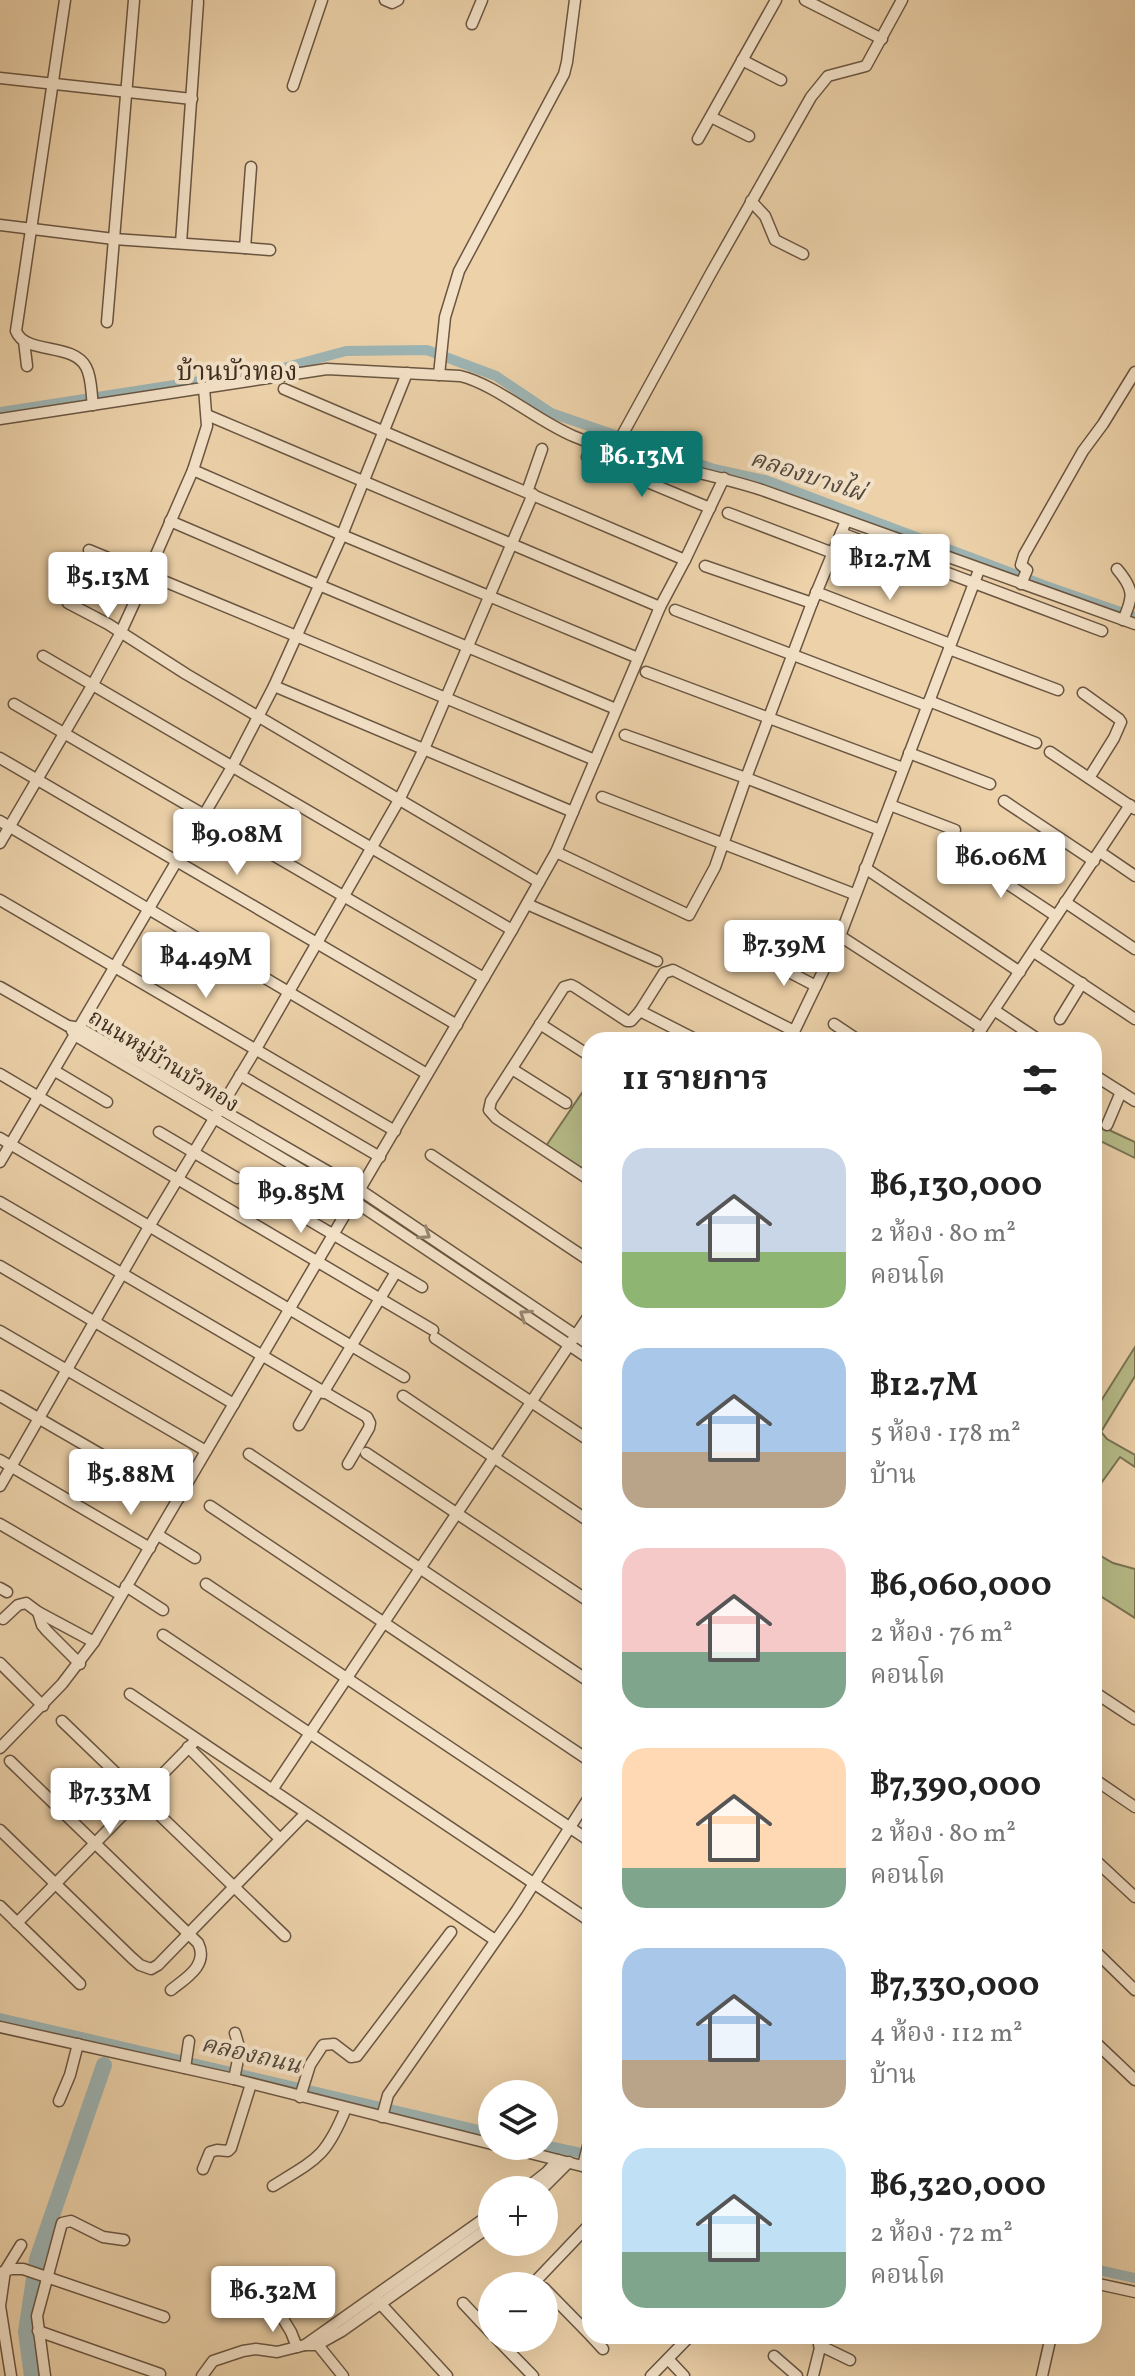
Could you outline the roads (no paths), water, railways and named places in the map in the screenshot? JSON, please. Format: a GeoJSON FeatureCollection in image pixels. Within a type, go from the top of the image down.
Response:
{"type":"FeatureCollection","features":[{"type":"Feature","properties":{"kind":"street"},"geometry":{"type":"LineString","coordinates":[[65,0],[16,329],[24,341],[77,357],[87,368],[93,402]]}},
{"type":"Feature","properties":{"kind":"street"},"geometry":{"type":"LineString","coordinates":[[107,322],[134,0]]}},
{"type":"Feature","properties":{"kind":"street"},"geometry":{"type":"LineString","coordinates":[[293,86],[322,0]]}},
{"type":"Feature","properties":{"kind":"street"},"geometry":{"type":"LineString","coordinates":[[385,0],[392,3],[398,0]]}},
{"type":"Feature","properties":{"kind":"street"},"geometry":{"type":"LineString","coordinates":[[472,24],[482,0]]}},
{"type":"Feature","properties":{"kind":"street"},"geometry":{"type":"LineString","coordinates":[[439,375],[450,295],[459,271],[564,74],[575,0]]}},
{"type":"Feature","properties":{"kind":"street"},"geometry":{"type":"LineString","coordinates":[[698,139],[776,0]]}},
{"type":"Feature","properties":{"kind":"street"},"geometry":{"type":"LineString","coordinates":[[805,0],[882,39]]}},
{"type":"Feature","properties":{"kind":"street"},"geometry":{"type":"LineString","coordinates":[[616,447],[751,201],[820,84],[840,71],[866,66],[902,0]]}},
{"type":"Feature","properties":{"kind":"street"},"geometry":{"type":"LineString","coordinates":[[181,243],[198,2]]}},
{"type":"Feature","properties":{"kind":"street"},"geometry":{"type":"LineString","coordinates":[[742,60],[781,80]]}},
{"type":"Feature","properties":{"kind":"street"},"geometry":{"type":"LineString","coordinates":[[0,78],[192,99]]}},
{"type":"Feature","properties":{"kind":"street"},"geometry":{"type":"LineString","coordinates":[[711,117],[749,136]]}},
{"type":"Feature","properties":{"kind":"street"},"geometry":{"type":"LineString","coordinates":[[245,248],[251,167]]}},
{"type":"Feature","properties":{"kind":"street"},"geometry":{"type":"LineString","coordinates":[[751,201],[765,216],[775,240],[803,254]]}},
{"type":"Feature","properties":{"kind":"street"},"geometry":{"type":"LineString","coordinates":[[0,225],[114,239],[270,250]]}},
{"type":"Feature","properties":{"kind":"street"},"geometry":{"type":"LineString","coordinates":[[24,341],[27,366]]}},
{"type":"Feature","properties":{"kind":"street"},"geometry":{"type":"LineString","coordinates":[[0,419],[93,402],[327,369],[460,376],[479,382],[553,427],[576,437],[616,447],[645,460],[724,478],[979,570],[1023,578],[1135,624]]}},
{"type":"Feature","properties":{"kind":"street"},"geometry":{"type":"LineString","coordinates":[[1023,578],[1027,570],[1021,564],[1024,555],[1083,451],[1135,372]]}},
{"type":"Feature","properties":{"kind":"street"},"geometry":{"type":"LineString","coordinates":[[0,1162],[259,717],[342,535],[407,373]]}},
{"type":"Feature","properties":{"kind":"street"},"geometry":{"type":"LineString","coordinates":[[0,843],[5,824],[93,684],[148,573],[193,470],[207,426],[204,388]]}},
{"type":"Feature","properties":{"kind":"street"},"geometry":{"type":"LineString","coordinates":[[284,389],[685,560]]}},
{"type":"Feature","properties":{"kind":"street"},"geometry":{"type":"LineString","coordinates":[[207,415],[660,607]]}},
{"type":"Feature","properties":{"kind":"street"},"geometry":{"type":"LineString","coordinates":[[0,1486],[399,800],[512,546],[542,449]]}},
{"type":"Feature","properties":{"kind":"street"},"geometry":{"type":"LineString","coordinates":[[587,457],[710,508]]}},
{"type":"Feature","properties":{"kind":"street"},"geometry":{"type":"LineString","coordinates":[[193,470],[638,658]]}},
{"type":"Feature","properties":{"kind":"street"},"geometry":{"type":"LineString","coordinates":[[1,1746],[43,1706],[80,1664],[94,1642],[527,904],[556,852],[660,607],[724,478]]}},
{"type":"Feature","properties":{"kind":"street"},"geometry":{"type":"LineString","coordinates":[[728,513],[833,553]]}},
{"type":"Feature","properties":{"kind":"street"},"geometry":{"type":"LineString","coordinates":[[170,521],[616,709]]}},
{"type":"Feature","properties":{"kind":"street"},"geometry":{"type":"LineString","coordinates":[[556,852],[689,915],[706,886],[723,844],[816,592],[846,521]]}},
{"type":"Feature","properties":{"kind":"street"},"geometry":{"type":"LineString","coordinates":[[841,533],[1102,631]]}},
{"type":"Feature","properties":{"kind":"street"},"geometry":{"type":"LineString","coordinates":[[89,550],[595,760]]}},
{"type":"Feature","properties":{"kind":"street"},"geometry":{"type":"LineString","coordinates":[[705,566],[812,603]]}},
{"type":"Feature","properties":{"kind":"street"},"geometry":{"type":"LineString","coordinates":[[1117,569],[1131,590],[1131,600],[1124,617]]}},
{"type":"Feature","properties":{"kind":"street"},"geometry":{"type":"LineString","coordinates":[[794,1032],[840,936],[979,570]]}},
{"type":"Feature","properties":{"kind":"street"},"geometry":{"type":"LineString","coordinates":[[816,592],[1058,690]]}},
{"type":"Feature","properties":{"kind":"street"},"geometry":{"type":"LineString","coordinates":[[68,603],[539,882]]}},
{"type":"Feature","properties":{"kind":"street"},"geometry":{"type":"LineString","coordinates":[[675,610],[1036,743]]}},
{"type":"Feature","properties":{"kind":"street"},"geometry":{"type":"LineString","coordinates":[[43,656],[512,930]]}},
{"type":"Feature","properties":{"kind":"street"},"geometry":{"type":"LineString","coordinates":[[646,672],[903,768]]}},
{"type":"Feature","properties":{"kind":"street"},"geometry":{"type":"LineString","coordinates":[[274,686],[573,812]]}},
{"type":"Feature","properties":{"kind":"street"},"geometry":{"type":"LineString","coordinates":[[1083,693],[1121,722],[1089,778]]}},
{"type":"Feature","properties":{"kind":"street"},"geometry":{"type":"LineString","coordinates":[[14,704],[484,978]]}},
{"type":"Feature","properties":{"kind":"street"},"geometry":{"type":"LineString","coordinates":[[625,735],[880,830]]}},
{"type":"Feature","properties":{"kind":"street"},"geometry":{"type":"LineString","coordinates":[[979,1032],[1132,807],[1050,752]]}},
{"type":"Feature","properties":{"kind":"street"},"geometry":{"type":"LineString","coordinates":[[909,753],[990,784]]}},
{"type":"Feature","properties":{"kind":"street"},"geometry":{"type":"LineString","coordinates":[[0,758],[457,1025]]}},
{"type":"Feature","properties":{"kind":"street"},"geometry":{"type":"LineString","coordinates":[[602,797],[854,894]]}},
{"type":"Feature","properties":{"kind":"street"},"geometry":{"type":"LineString","coordinates":[[1004,801],[1135,876]]}},
{"type":"Feature","properties":{"kind":"street"},"geometry":{"type":"LineString","coordinates":[[890,805],[955,830]]}},
{"type":"Feature","properties":{"kind":"street"},"geometry":{"type":"LineString","coordinates":[[5,824],[427,1074]]}},
{"type":"Feature","properties":{"kind":"street"},"geometry":{"type":"LineString","coordinates":[[964,855],[1056,916]]}},
{"type":"Feature","properties":{"kind":"street"},"geometry":{"type":"LineString","coordinates":[[865,868],[1020,972]]}},
{"type":"Feature","properties":{"kind":"street"},"geometry":{"type":"LineString","coordinates":[[0,900],[395,1131]]}},
{"type":"Feature","properties":{"kind":"street"},"geometry":{"type":"LineString","coordinates":[[1065,902],[1135,949]]}},
{"type":"Feature","properties":{"kind":"street"},"geometry":{"type":"LineString","coordinates":[[527,904],[657,961]]}},
{"type":"Feature","properties":{"kind":"street"},"geometry":{"type":"LineString","coordinates":[[840,936],[982,1028]]}},
{"type":"Feature","properties":{"kind":"street"},"geometry":{"type":"LineString","coordinates":[[1034,952],[1135,1019]]}},
{"type":"Feature","properties":{"kind":"street"},"geometry":{"type":"LineString","coordinates":[[768,961],[816,986]]}},
{"type":"Feature","properties":{"kind":"street"},"geometry":{"type":"LineString","coordinates":[[582,1175],[490,1114],[489,1105],[567,985],[631,1021],[664,973],[673,970],[785,1032]]}},
{"type":"Feature","properties":{"kind":"street"},"geometry":{"type":"LineString","coordinates":[[1060,1019],[1082,983]]}},
{"type":"Feature","properties":{"kind":"street","name":"ถนนหมู่บ้านบัวทอง"},"geometry":{"type":"LineString","coordinates":[[0,987],[216,1113],[573,1340],[582,1343]]}},
{"type":"Feature","properties":{"kind":"street"},"geometry":{"type":"LineString","coordinates":[[994,1010],[1026,1032]]}},
{"type":"Feature","properties":{"kind":"street"},"geometry":{"type":"LineString","coordinates":[[640,1011],[681,1032]]}},
{"type":"Feature","properties":{"kind":"street"},"geometry":{"type":"LineString","coordinates":[[540,1024],[582,1051]]}},
{"type":"Feature","properties":{"kind":"street"},"geometry":{"type":"LineString","coordinates":[[834,1024],[846,1032]]}},
{"type":"Feature","properties":{"kind":"street"},"geometry":{"type":"LineString","coordinates":[[1017,1032],[1019,1028]]}},
{"type":"Feature","properties":{"kind":"street"},"geometry":{"type":"LineString","coordinates":[[512,1069],[566,1103]]}},
{"type":"Feature","properties":{"kind":"street"},"geometry":{"type":"LineString","coordinates":[[55,1071],[107,1102]]}},
{"type":"Feature","properties":{"kind":"street"},"geometry":{"type":"LineString","coordinates":[[0,1074],[380,1298],[582,1436]]}},
{"type":"Feature","properties":{"kind":"street"},"geometry":{"type":"LineString","coordinates":[[240,1075],[380,1157]]}},
{"type":"Feature","properties":{"kind":"street"},"geometry":{"type":"LineString","coordinates":[[1102,1080],[1135,1101]]}},
{"type":"Feature","properties":{"kind":"street"},"geometry":{"type":"LineString","coordinates":[[1107,1125],[1121,1092]]}},
{"type":"Feature","properties":{"kind":"street","name":"ถนนหมู่บ้านบัวทอง"},"geometry":{"type":"LineString","coordinates":[[216,1113],[360,1190],[573,1340],[582,1350]]}},
{"type":"Feature","properties":{"kind":"street"},"geometry":{"type":"LineString","coordinates":[[159,1132],[237,1178]]}},
{"type":"Feature","properties":{"kind":"street"},"geometry":{"type":"LineString","coordinates":[[0,1138],[404,1377]]}},
{"type":"Feature","properties":{"kind":"street"},"geometry":{"type":"LineString","coordinates":[[431,1155],[582,1256]]}},
{"type":"Feature","properties":{"kind":"street"},"geometry":{"type":"LineString","coordinates":[[0,1202],[369,1420],[369,1428],[348,1464]]}},
{"type":"Feature","properties":{"kind":"street"},"geometry":{"type":"LineString","coordinates":[[285,1206],[422,1287]]}},
{"type":"Feature","properties":{"kind":"street"},"geometry":{"type":"LineString","coordinates":[[0,1266],[234,1404]]}},
{"type":"Feature","properties":{"kind":"street"},"geometry":{"type":"LineString","coordinates":[[299,1425],[353,1347],[396,1272]]}},
{"type":"Feature","properties":{"kind":"street"},"geometry":{"type":"LineString","coordinates":[[272,1790],[582,1326]]}},
{"type":"Feature","properties":{"kind":"street"},"geometry":{"type":"LineString","coordinates":[[0,1331],[206,1451]]}},
{"type":"Feature","properties":{"kind":"street"},"geometry":{"type":"LineString","coordinates":[[0,1396],[178,1499]]}},
{"type":"Feature","properties":{"kind":"street"},"geometry":{"type":"LineString","coordinates":[[403,1396],[582,1516]]}},
{"type":"Feature","properties":{"kind":"street"},"geometry":{"type":"LineString","coordinates":[[366,1453],[582,1597]]}},
{"type":"Feature","properties":{"kind":"street"},"geometry":{"type":"LineString","coordinates":[[249,1454],[582,1677]]}},
{"type":"Feature","properties":{"kind":"street"},"geometry":{"type":"LineString","coordinates":[[0,1460],[150,1548]]}},
{"type":"Feature","properties":{"kind":"street"},"geometry":{"type":"LineString","coordinates":[[210,1506],[582,1756]]}},
{"type":"Feature","properties":{"kind":"street"},"geometry":{"type":"LineString","coordinates":[[0,1524],[163,1610]]}},
{"type":"Feature","properties":{"kind":"street"},"geometry":{"type":"LineString","coordinates":[[158,1535],[195,1558]]}},
{"type":"Feature","properties":{"kind":"street"},"geometry":{"type":"LineString","coordinates":[[206,1584],[582,1836]]}},
{"type":"Feature","properties":{"kind":"street"},"geometry":{"type":"LineString","coordinates":[[3,1619],[26,1603],[94,1642]]}},
{"type":"Feature","properties":{"kind":"street"},"geometry":{"type":"LineString","coordinates":[[38,1612],[47,1631],[80,1664]]}},
{"type":"Feature","properties":{"kind":"street"},"geometry":{"type":"LineString","coordinates":[[163,1635],[582,1916]]}},
{"type":"Feature","properties":{"kind":"street"},"geometry":{"type":"LineString","coordinates":[[0,1663],[43,1706]]}},
{"type":"Feature","properties":{"kind":"street"},"geometry":{"type":"LineString","coordinates":[[130,1694],[192,1744],[280,1839]]}},
{"type":"Feature","properties":{"kind":"street"},"geometry":{"type":"LineString","coordinates":[[1102,1697],[1135,1719]]}},
{"type":"Feature","properties":{"kind":"street"},"geometry":{"type":"LineString","coordinates":[[62,1721],[285,1936]]}},
{"type":"Feature","properties":{"kind":"street"},"geometry":{"type":"LineString","coordinates":[[192,1744],[272,1790],[495,1940]]}},
{"type":"Feature","properties":{"kind":"street"},"geometry":{"type":"LineString","coordinates":[[17,1923],[192,1744]]}},
{"type":"Feature","properties":{"kind":"street"},"geometry":{"type":"LineString","coordinates":[[10,1761],[198,1943],[202,1956],[200,1963],[171,1990]]}},
{"type":"Feature","properties":{"kind":"street"},"geometry":{"type":"LineString","coordinates":[[1102,1784],[1135,1807]]}},
{"type":"Feature","properties":{"kind":"street"},"geometry":{"type":"LineString","coordinates":[[383,2114],[388,2095],[582,1808]]}},
{"type":"Feature","properties":{"kind":"street"},"geometry":{"type":"LineString","coordinates":[[0,1830],[132,1958],[151,1969],[305,1814]]}},
{"type":"Feature","properties":{"kind":"street"},"geometry":{"type":"LineString","coordinates":[[1102,1869],[1135,1897]]}},
{"type":"Feature","properties":{"kind":"street"},"geometry":{"type":"LineString","coordinates":[[0,1906],[80,1984]]}},
{"type":"Feature","properties":{"kind":"street"},"geometry":{"type":"LineString","coordinates":[[300,2094],[305,2074],[326,2043],[334,2044],[353,2058],[357,2056],[451,1932]]}},
{"type":"Feature","properties":{"kind":"street"},"geometry":{"type":"LineString","coordinates":[[1102,1958],[1135,1990]]}},
{"type":"Feature","properties":{"kind":"street"},"geometry":{"type":"LineString","coordinates":[[0,2027],[235,2077],[251,2084],[383,2114],[478,2140]]}},
{"type":"Feature","properties":{"kind":"street"},"geometry":{"type":"LineString","coordinates":[[235,2033],[240,2050],[235,2077]]}},
{"type":"Feature","properties":{"kind":"street"},"geometry":{"type":"LineString","coordinates":[[59,2101],[78,2044]]}},
{"type":"Feature","properties":{"kind":"street"},"geometry":{"type":"LineString","coordinates":[[186,2066],[189,2045]]}},
{"type":"Feature","properties":{"kind":"street"},"geometry":{"type":"LineString","coordinates":[[1102,2049],[1135,2080]]}},
{"type":"Feature","properties":{"kind":"street"},"geometry":{"type":"LineString","coordinates":[[203,2169],[210,2152],[231,2148],[251,2084]]}},
{"type":"Feature","properties":{"kind":"street"},"geometry":{"type":"LineString","coordinates":[[273,2186],[316,2159],[326,2149],[346,2108]]}},
{"type":"Feature","properties":{"kind":"street"},"geometry":{"type":"LineString","coordinates":[[558,2160],[582,2163]]}},
{"type":"Feature","properties":{"kind":"street"},"geometry":{"type":"LineString","coordinates":[[542,2176],[563,2161]]}},
{"type":"Feature","properties":{"kind":"street"},"geometry":{"type":"LineString","coordinates":[[552,2176],[563,2161]]}},
{"type":"Feature","properties":{"kind":"street"},"geometry":{"type":"LineString","coordinates":[[45,2376],[38,2331],[39,2305],[44,2277],[62,2223],[76,2222],[110,2239],[124,2240]]}},
{"type":"Feature","properties":{"kind":"street"},"geometry":{"type":"LineString","coordinates":[[457,2244],[478,2225]]}},
{"type":"Feature","properties":{"kind":"street"},"geometry":{"type":"LineString","coordinates":[[202,2376],[213,2361],[243,2351],[277,2352],[308,2344],[478,2233]]}},
{"type":"Feature","properties":{"kind":"street"},"geometry":{"type":"LineString","coordinates":[[549,2272],[582,2233]]}},
{"type":"Feature","properties":{"kind":"street"},"geometry":{"type":"LineString","coordinates":[[11,2376],[3,2350],[0,2315],[3,2272],[21,2245]]}},
{"type":"Feature","properties":{"kind":"street"},"geometry":{"type":"LineString","coordinates":[[3,2272],[23,2269],[164,2317]]}},
{"type":"Feature","properties":{"kind":"street"},"geometry":{"type":"LineString","coordinates":[[1102,2285],[1135,2292]]}},
{"type":"Feature","properties":{"kind":"street"},"geometry":{"type":"LineString","coordinates":[[377,2300],[447,2376]]}},
{"type":"Feature","properties":{"kind":"street"},"geometry":{"type":"LineString","coordinates":[[463,2303],[478,2317]]}},
{"type":"Feature","properties":{"kind":"street"},"geometry":{"type":"LineString","coordinates":[[558,2304],[582,2327]]}},
{"type":"Feature","properties":{"kind":"street"},"geometry":{"type":"LineString","coordinates":[[276,2307],[291,2332],[343,2376]]}},
{"type":"Feature","properties":{"kind":"street"},"geometry":{"type":"LineString","coordinates":[[38,2331],[160,2374]]}},
{"type":"Feature","properties":{"kind":"street"},"geometry":{"type":"LineString","coordinates":[[599,2344],[603,2349]]}},
{"type":"Feature","properties":{"kind":"street"},"geometry":{"type":"LineString","coordinates":[[651,2376],[682,2344]]}},
{"type":"Feature","properties":{"kind":"street"},"geometry":{"type":"LineString","coordinates":[[813,2376],[820,2344]]}},
{"type":"Feature","properties":{"kind":"street"},"geometry":{"type":"LineString","coordinates":[[826,2344],[850,2360]]}},
{"type":"Feature","properties":{"kind":"street"},"geometry":{"type":"LineString","coordinates":[[1042,2376],[1049,2344]]}},
{"type":"Feature","properties":{"kind":"street"},"geometry":{"type":"LineString","coordinates":[[511,2352],[533,2376]]}},
{"type":"Feature","properties":{"kind":"street"},"geometry":{"type":"LineString","coordinates":[[774,2356],[797,2376]]}},
{"type":"Feature","properties":{"kind":"street"},"geometry":{"type":"LineString","coordinates":[[668,2359],[684,2376]]}},
{"type":"Feature","properties":{"kind":"waterway","name":"คลองบางไผ่"},"geometry":{"type":"LineString","coordinates":[[0,412],[283,368],[346,351],[427,350],[496,376],[551,413],[714,469],[765,480],[1135,617]]}},
{"type":"Feature","properties":{"kind":"waterway","name":"คลองถนน"},"geometry":{"type":"LineString","coordinates":[[0,2018],[478,2130]]}},
{"type":"Feature","properties":{"kind":"waterway"},"geometry":{"type":"LineString","coordinates":[[32,2376],[26,2332],[37,2259],[104,2065]]}},
{"type":"Feature","properties":{"kind":"waterway","name":"คลองถนน"},"geometry":{"type":"LineString","coordinates":[[558,2148],[582,2153]]}},
{"type":"Feature","properties":{"kind":"waterway","name":"คลองถนน"},"geometry":{"type":"LineString","coordinates":[[1102,2271],[1135,2278]]}},
{"type":"Feature","properties":{"kind":"district","name":"บ้านบัวทอง"},"geometry":{"type":"Point","coordinates":[237,373]}}]}
